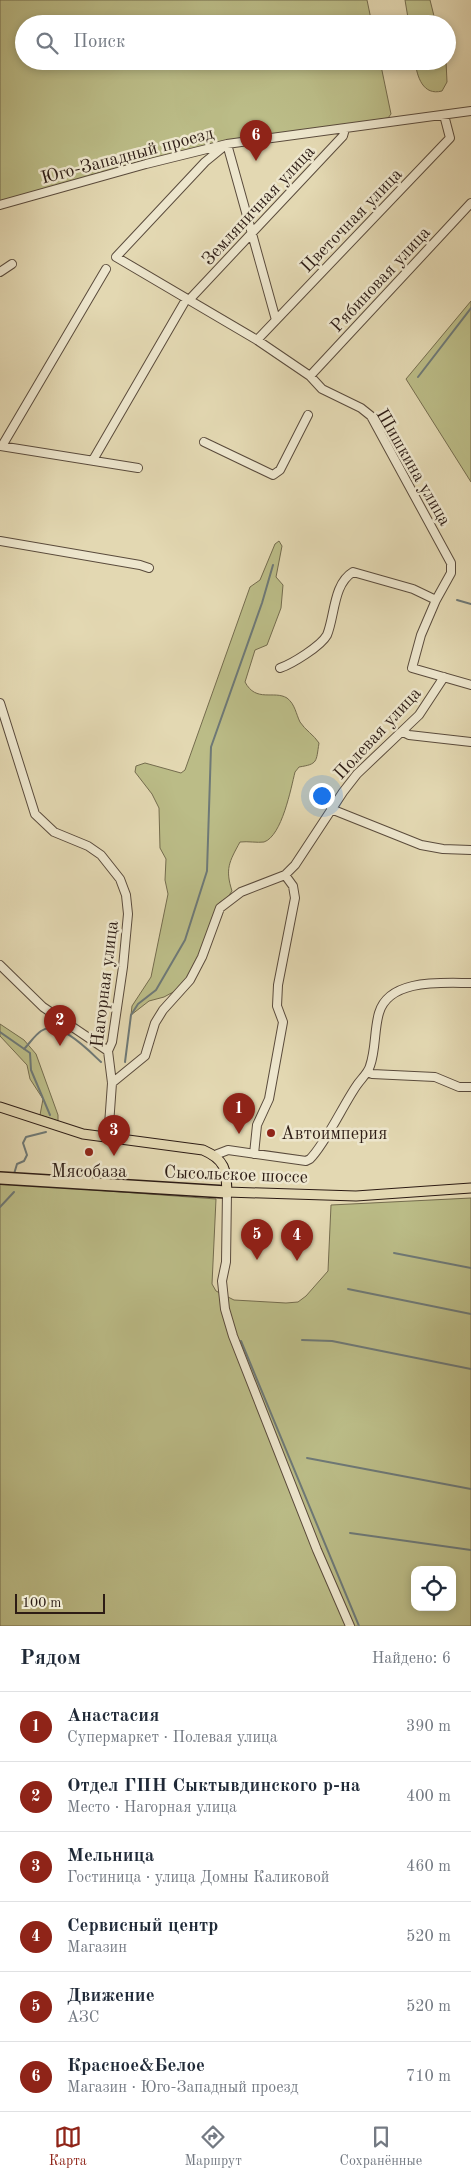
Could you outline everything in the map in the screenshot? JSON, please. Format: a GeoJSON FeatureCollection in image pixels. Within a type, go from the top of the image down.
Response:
{"type":"FeatureCollection","features":[{"type":"Feature","properties":{"kind":"highway","name":"Сысольское шоссе"},"geometry":{"type":"LineString","coordinates":[[0,1178],[227,1192]]}},
{"type":"Feature","properties":{"kind":"main road"},"geometry":{"type":"LineString","coordinates":[[0,1107],[61,1128],[108,1139],[203,1150],[215,1155],[223,1163],[226,1171],[227,1192]]}},
{"type":"Feature","properties":{"kind":"main road","name":"Сысольское шоссе"},"geometry":{"type":"LineString","coordinates":[[227,1192],[356,1196],[471,1188]]}},
{"type":"Feature","properties":{"kind":"street","name":"Юго-Западный проезд"},"geometry":{"type":"LineString","coordinates":[[0,205],[146,164],[227,144],[471,111]]}},
{"type":"Feature","properties":{"kind":"street","name":"Цветочная улица"},"geometry":{"type":"LineString","coordinates":[[257,340],[450,138],[444,114]]}},
{"type":"Feature","properties":{"kind":"street","name":"Земляничная улица"},"geometry":{"type":"LineString","coordinates":[[93,460],[186,302],[343,136],[345,128]]}},
{"type":"Feature","properties":{"kind":"street"},"geometry":{"type":"LineString","coordinates":[[227,144],[276,320]]}},
{"type":"Feature","properties":{"kind":"street","name":"Шишкина улица"},"geometry":{"type":"LineString","coordinates":[[227,144],[205,162],[116,257],[186,302],[257,340],[310,376],[322,389],[361,408],[371,416],[450,563],[451,574],[436,600],[421,635],[412,668],[471,685]]}},
{"type":"Feature","properties":{"kind":"street","name":"Рябиновая улица"},"geometry":{"type":"LineString","coordinates":[[310,376],[471,204]]}},
{"type":"Feature","properties":{"kind":"street"},"geometry":{"type":"LineString","coordinates":[[0,268],[12,264],[0,272]]}},
{"type":"Feature","properties":{"kind":"street"},"geometry":{"type":"LineString","coordinates":[[106,269],[1,446],[138,468]]}},
{"type":"Feature","properties":{"kind":"street"},"geometry":{"type":"LineString","coordinates":[[204,442],[273,475],[280,470],[308,415]]}},
{"type":"Feature","properties":{"kind":"street"},"geometry":{"type":"LineString","coordinates":[[0,541],[149,568]]}},
{"type":"Feature","properties":{"kind":"street"},"geometry":{"type":"LineString","coordinates":[[280,668],[292,664],[326,637],[339,592],[346,576],[352,572],[413,590],[436,600]]}},
{"type":"Feature","properties":{"kind":"street","name":"Полевая улица"},"geometry":{"type":"LineString","coordinates":[[112,1083],[144,1056],[155,1023],[163,1010],[190,980],[202,958],[220,908],[241,892],[285,875],[303,853],[331,809],[357,774],[403,732],[433,696],[444,677]]}},
{"type":"Feature","properties":{"kind":"street","name":"Нагорная улица"},"geometry":{"type":"LineString","coordinates":[[0,703],[35,814],[54,832],[88,846],[101,855],[120,879],[126,895],[128,914],[123,967],[112,1042],[108,1051],[112,1083],[108,1139]]}},
{"type":"Feature","properties":{"kind":"street"},"geometry":{"type":"LineString","coordinates":[[403,732],[409,735],[471,742]]}},
{"type":"Feature","properties":{"kind":"street"},"geometry":{"type":"LineString","coordinates":[[331,809],[421,845],[443,849],[471,850]]}},
{"type":"Feature","properties":{"kind":"street"},"geometry":{"type":"LineString","coordinates":[[254,1154],[257,1125],[269,1099],[283,1022],[277,1006],[278,985],[294,898],[293,886],[285,875]]}},
{"type":"Feature","properties":{"kind":"street"},"geometry":{"type":"LineString","coordinates":[[0,965],[44,1007],[108,1051]]}},
{"type":"Feature","properties":{"kind":"street"},"geometry":{"type":"LineString","coordinates":[[215,1155],[228,1150],[306,1161],[310,1159],[342,1106],[368,1072],[376,1039],[378,1016],[388,1000],[412,986],[426,983],[471,983]]}},
{"type":"Feature","properties":{"kind":"street"},"geometry":{"type":"LineString","coordinates":[[368,1072],[372,1074],[435,1077],[459,1087],[471,1087]]}},
{"type":"Feature","properties":{"kind":"street"},"geometry":{"type":"LineString","coordinates":[[227,1192],[226,1262],[222,1281],[225,1310],[233,1336],[317,1550],[350,1626]]}},
{"type":"Feature","properties":{"kind":"green space"},"geometry":{"type":"Polygon","coordinates":[[[0,0],[367,0],[370,15],[15,15],[15,70],[382,70],[391,114],[388,118],[226,144],[0,201],[0,0]]]}},
{"type":"Feature","properties":{"kind":"green space"},"geometry":{"type":"Polygon","coordinates":[[[405,0],[430,0],[434,15],[408,15],[405,0]]]}},
{"type":"Feature","properties":{"kind":"green space"},"geometry":{"type":"Polygon","coordinates":[[[416,70],[446,70],[447,82],[442,91],[430,91],[422,84],[416,70]]]}},
{"type":"Feature","properties":{"kind":"green space"},"geometry":{"type":"Polygon","coordinates":[[[471,301],[471,482],[406,379],[471,301]]]}},
{"type":"Feature","properties":{"kind":"green space"},"geometry":{"type":"Polygon","coordinates":[[[279,541],[282,546],[276,577],[283,585],[281,608],[267,645],[255,650],[245,682],[254,692],[282,696],[290,700],[304,728],[319,743],[316,758],[310,765],[299,767],[295,772],[285,811],[276,831],[270,838],[264,842],[240,842],[229,866],[232,891],[228,897],[219,903],[197,962],[188,979],[177,990],[164,997],[149,1001],[131,1015],[132,1006],[151,977],[168,894],[165,880],[166,859],[160,848],[159,808],[152,794],[135,772],[136,766],[145,763],[181,773],[185,770],[250,587],[260,580],[275,544],[279,541]]]}},
{"type":"Feature","properties":{"kind":"green space"},"geometry":{"type":"Polygon","coordinates":[[[0,1024],[24,1040],[36,1054],[58,1115],[58,1121],[40,1115],[43,1099],[30,1079],[27,1065],[0,1036],[0,1024]]]}},
{"type":"Feature","properties":{"kind":"green space"},"geometry":{"type":"Polygon","coordinates":[[[0,1183],[216,1199],[212,1284],[216,1291],[234,1300],[286,1303],[298,1302],[306,1296],[328,1271],[331,1205],[471,1198],[471,1626],[0,1626],[0,1183]]]}},
{"type":"Feature","properties":{"kind":"waterway"},"geometry":{"type":"LineString","coordinates":[[418,377],[471,308]]}},
{"type":"Feature","properties":{"kind":"waterway"},"geometry":{"type":"LineString","coordinates":[[125,1062],[131,1015],[138,1004],[156,990],[185,940],[207,871],[211,747],[262,603],[273,565]]}},
{"type":"Feature","properties":{"kind":"waterway"},"geometry":{"type":"LineString","coordinates":[[457,600],[471,604]]}},
{"type":"Feature","properties":{"kind":"waterway"},"geometry":{"type":"LineString","coordinates":[[24,1049],[41,1031],[48,1028],[56,1029],[73,1038],[101,1062]]}},
{"type":"Feature","properties":{"kind":"waterway"},"geometry":{"type":"LineString","coordinates":[[0,1032],[30,1053],[31,1070],[50,1115]]}},
{"type":"Feature","properties":{"kind":"waterway"},"geometry":{"type":"LineString","coordinates":[[14,1174],[17,1164],[24,1161],[27,1155],[23,1143],[26,1137],[46,1132]]}},
{"type":"Feature","properties":{"kind":"waterway"},"geometry":{"type":"LineString","coordinates":[[0,1207],[14,1192]]}},
{"type":"Feature","properties":{"kind":"waterway"},"geometry":{"type":"LineString","coordinates":[[394,1253],[471,1268]]}},
{"type":"Feature","properties":{"kind":"waterway"},"geometry":{"type":"LineString","coordinates":[[348,1289],[471,1314]]}},
{"type":"Feature","properties":{"kind":"waterway"},"geometry":{"type":"LineString","coordinates":[[302,1340],[332,1341],[471,1369]]}},
{"type":"Feature","properties":{"kind":"waterway"},"geometry":{"type":"LineString","coordinates":[[241,1341],[359,1626]]}},
{"type":"Feature","properties":{"kind":"waterway"},"geometry":{"type":"LineString","coordinates":[[307,1458],[471,1489]]}},
{"type":"Feature","properties":{"kind":"waterway"},"geometry":{"type":"LineString","coordinates":[[350,1533],[471,1550]]}},
{"type":"Feature","properties":{"kind":"place","name":"Красное&Белое"},"geometry":{"type":"Point","coordinates":[256,161]}},
{"type":"Feature","properties":{"kind":"place","name":"Отдел ГПН Сыктывдинского р-на"},"geometry":{"type":"Point","coordinates":[60,1046]}},
{"type":"Feature","properties":{"kind":"place","name":"Автоимперия"},"geometry":{"type":"Point","coordinates":[271,1133]}},
{"type":"Feature","properties":{"kind":"place","name":"Анастасия"},"geometry":{"type":"Point","coordinates":[239,1134]}},
{"type":"Feature","properties":{"kind":"place","name":"Мясобаза"},"geometry":{"type":"Point","coordinates":[89,1152]}},
{"type":"Feature","properties":{"kind":"place","name":"Мельница"},"geometry":{"type":"Point","coordinates":[114,1156]}},
{"type":"Feature","properties":{"kind":"place","name":"Движение"},"geometry":{"type":"Point","coordinates":[257,1260]}},
{"type":"Feature","properties":{"kind":"place","name":"Сервисный центр"},"geometry":{"type":"Point","coordinates":[297,1261]}}]}
